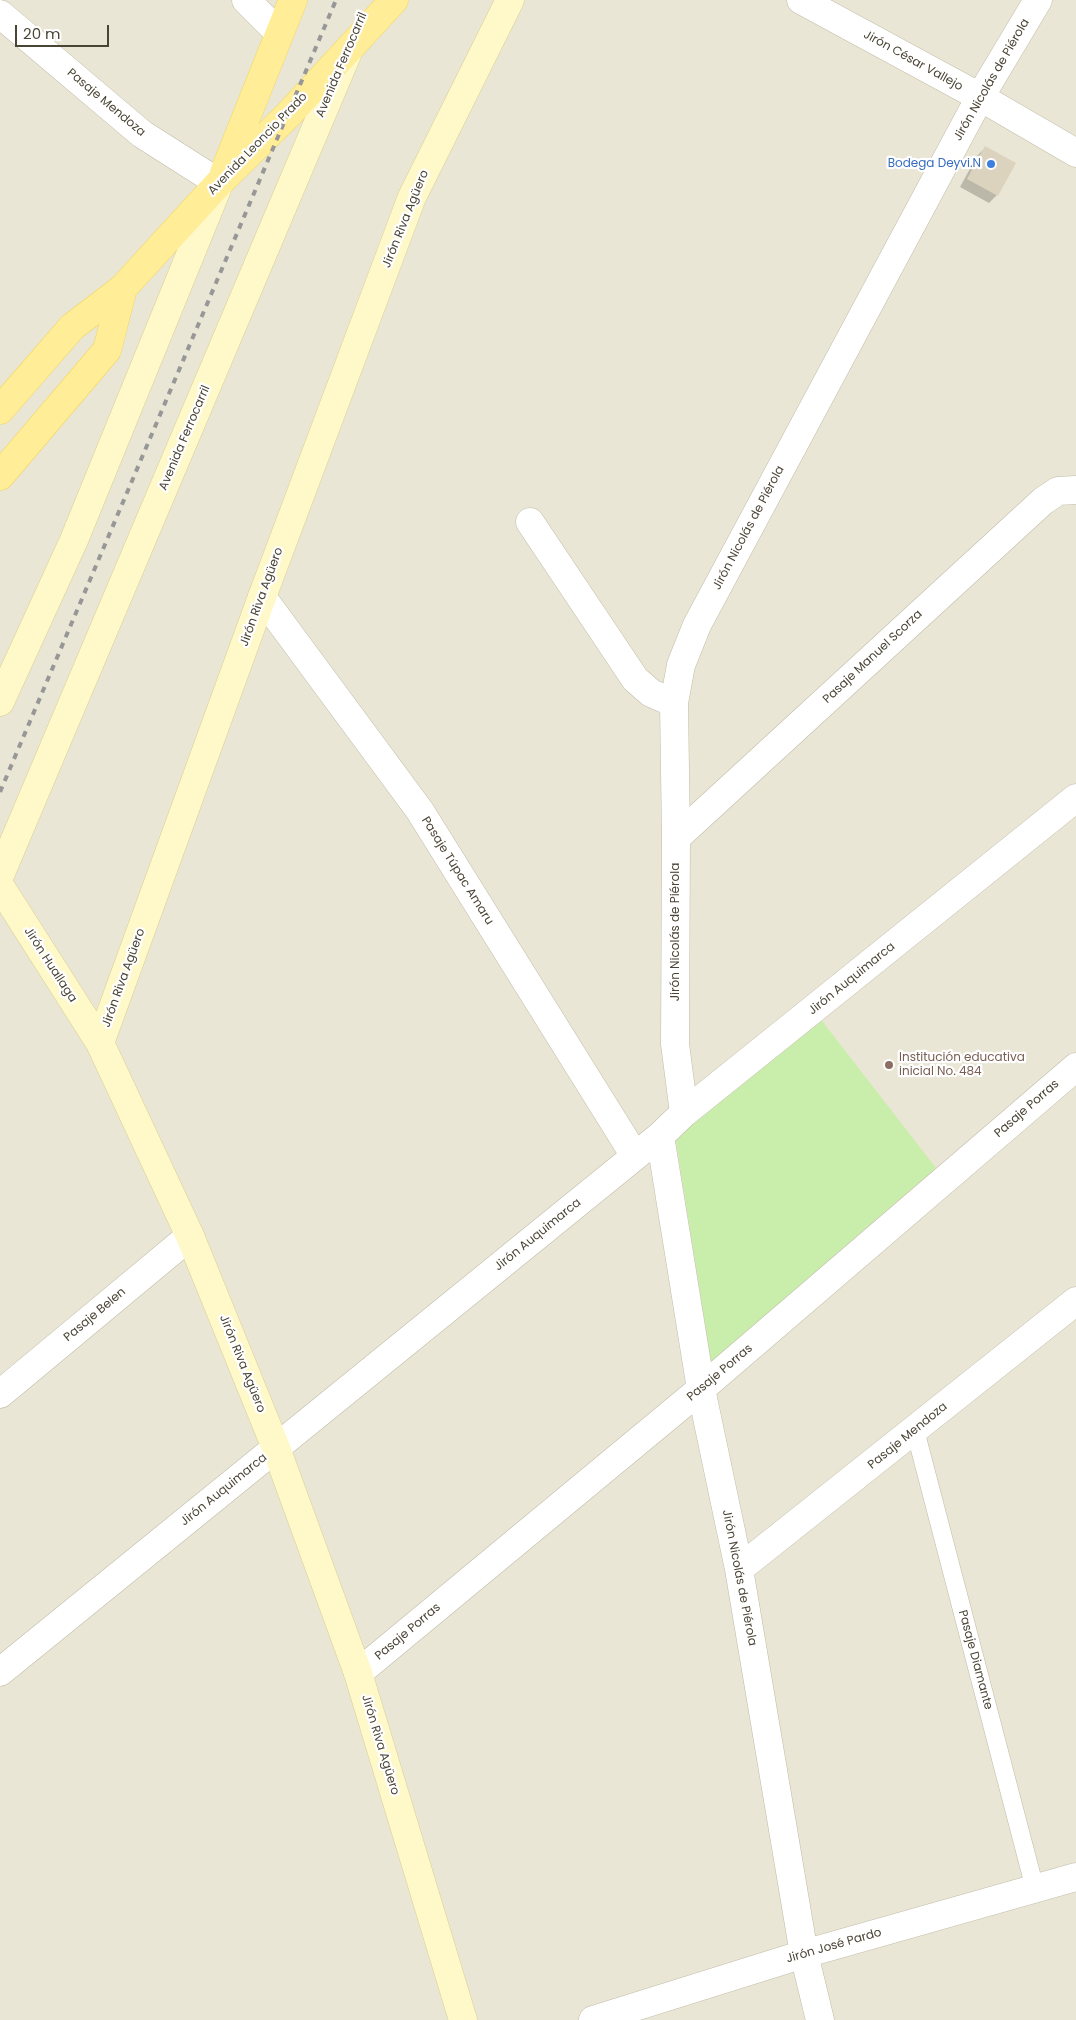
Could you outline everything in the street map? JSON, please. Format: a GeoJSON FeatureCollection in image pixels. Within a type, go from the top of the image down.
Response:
{"type":"FeatureCollection","features":[{"type":"Feature","properties":{"kind":"main road"},"geometry":{"type":"LineString","coordinates":[[219,183],[293,0]]}},
{"type":"Feature","properties":{"kind":"main road","name":"Avenida Ferrocarril"},"geometry":{"type":"LineString","coordinates":[[350,46],[370,0]]}},
{"type":"Feature","properties":{"kind":"main road","name":"Avenida Leoncio Prado"},"geometry":{"type":"LineString","coordinates":[[0,410],[72,327],[123,288],[219,183],[288,115],[394,0]]}},
{"type":"Feature","properties":{"kind":"main road","name":"Avenida Leoncio Prado"},"geometry":{"type":"LineString","coordinates":[[0,476],[107,350],[123,288]]}},
{"type":"Feature","properties":{"kind":"street"},"geometry":{"type":"LineString","coordinates":[[246,0],[279,33]]}},
{"type":"Feature","properties":{"kind":"street","name":"Jirón Riva Agüero"},"geometry":{"type":"LineString","coordinates":[[464,2020],[358,1673],[276,1448],[190,1236],[100,1043],[262,597],[412,197],[510,0]]}},
{"type":"Feature","properties":{"kind":"street","name":"Jirón César Vallejo"},"geometry":{"type":"LineString","coordinates":[[801,0],[980,97],[1076,154]]}},
{"type":"Feature","properties":{"kind":"street","name":"Jirón Nicolás de Piérola"},"geometry":{"type":"LineString","coordinates":[[684,1113],[676,1044],[674,703],[681,665],[697,625],[980,97],[1038,0]]}},
{"type":"Feature","properties":{"kind":"street","name":"Pasaje Mendoza"},"geometry":{"type":"LineString","coordinates":[[0,14],[142,134],[219,183]]}},
{"type":"Feature","properties":{"kind":"street","name":"Avenida Ferrocarril"},"geometry":{"type":"LineString","coordinates":[[0,876],[350,46]]}},
{"type":"Feature","properties":{"kind":"street"},"geometry":{"type":"LineString","coordinates":[[0,702],[74,540],[219,183]]}},
{"type":"Feature","properties":{"kind":"street","name":"Pasaje Manuel Scorza"},"geometry":{"type":"LineString","coordinates":[[676,838],[1043,501],[1058,491],[1076,490]]}},
{"type":"Feature","properties":{"kind":"street"},"geometry":{"type":"LineString","coordinates":[[530,522],[635,679],[651,693],[674,703]]}},
{"type":"Feature","properties":{"kind":"street","name":"Pasaje Túpac Amaru"},"geometry":{"type":"LineString","coordinates":[[262,597],[420,811],[635,1156]]}},
{"type":"Feature","properties":{"kind":"street","name":"Jirón Auquimarca"},"geometry":{"type":"LineString","coordinates":[[0,1672],[660,1136],[684,1113],[1076,798]]}},
{"type":"Feature","properties":{"kind":"street","name":"Jirón Huallaga"},"geometry":{"type":"LineString","coordinates":[[0,886],[100,1043]]}},
{"type":"Feature","properties":{"kind":"street","name":"Pasaje Porras"},"geometry":{"type":"LineString","coordinates":[[358,1673],[701,1389],[1076,1067]]}},
{"type":"Feature","properties":{"kind":"street","name":"Jirón Nicolás de Piérola"},"geometry":{"type":"LineString","coordinates":[[660,1136],[701,1389],[739,1570],[804,1954],[820,2020]]}},
{"type":"Feature","properties":{"kind":"street","name":"Pasaje Belen"},"geometry":{"type":"LineString","coordinates":[[0,1394],[190,1236]]}},
{"type":"Feature","properties":{"kind":"street","name":"Pasaje Mendoza"},"geometry":{"type":"LineString","coordinates":[[739,1570],[1076,1301]]}},
{"type":"Feature","properties":{"kind":"street","name":"Jirón José Pardo"},"geometry":{"type":"LineString","coordinates":[[593,2020],[804,1954],[1076,1877]]}},
{"type":"Feature","properties":{"kind":"lane","name":"Pasaje Diamante"},"geometry":{"type":"LineString","coordinates":[[915,1430],[1034,1889]]}},
{"type":"Feature","properties":{"kind":"shaded area"},"geometry":{"type":"Polygon","coordinates":[[[0,0],[1076,0],[1076,2020],[0,2020],[0,0]]]}},
{"type":"Feature","properties":{"kind":"green space"},"geometry":{"type":"Polygon","coordinates":[[[819,1017],[936,1168],[711,1362],[675,1135],[819,1017]]]}},
{"type":"Feature","properties":{"kind":"building"},"geometry":{"type":"Polygon","coordinates":[[[985,146],[1016,163],[998,196],[967,179],[985,146]]]}},
{"type":"Feature","properties":{"kind":"railway"},"geometry":{"type":"LineString","coordinates":[[0,792],[336,0]]}},
{"type":"Feature","properties":{"kind":"place","name":"Bodega Deyvi.N"},"geometry":{"type":"Point","coordinates":[991,164]}},
{"type":"Feature","properties":{"kind":"place","name":"Institución educativa inicial No. 484"},"geometry":{"type":"Point","coordinates":[889,1065]}}]}
